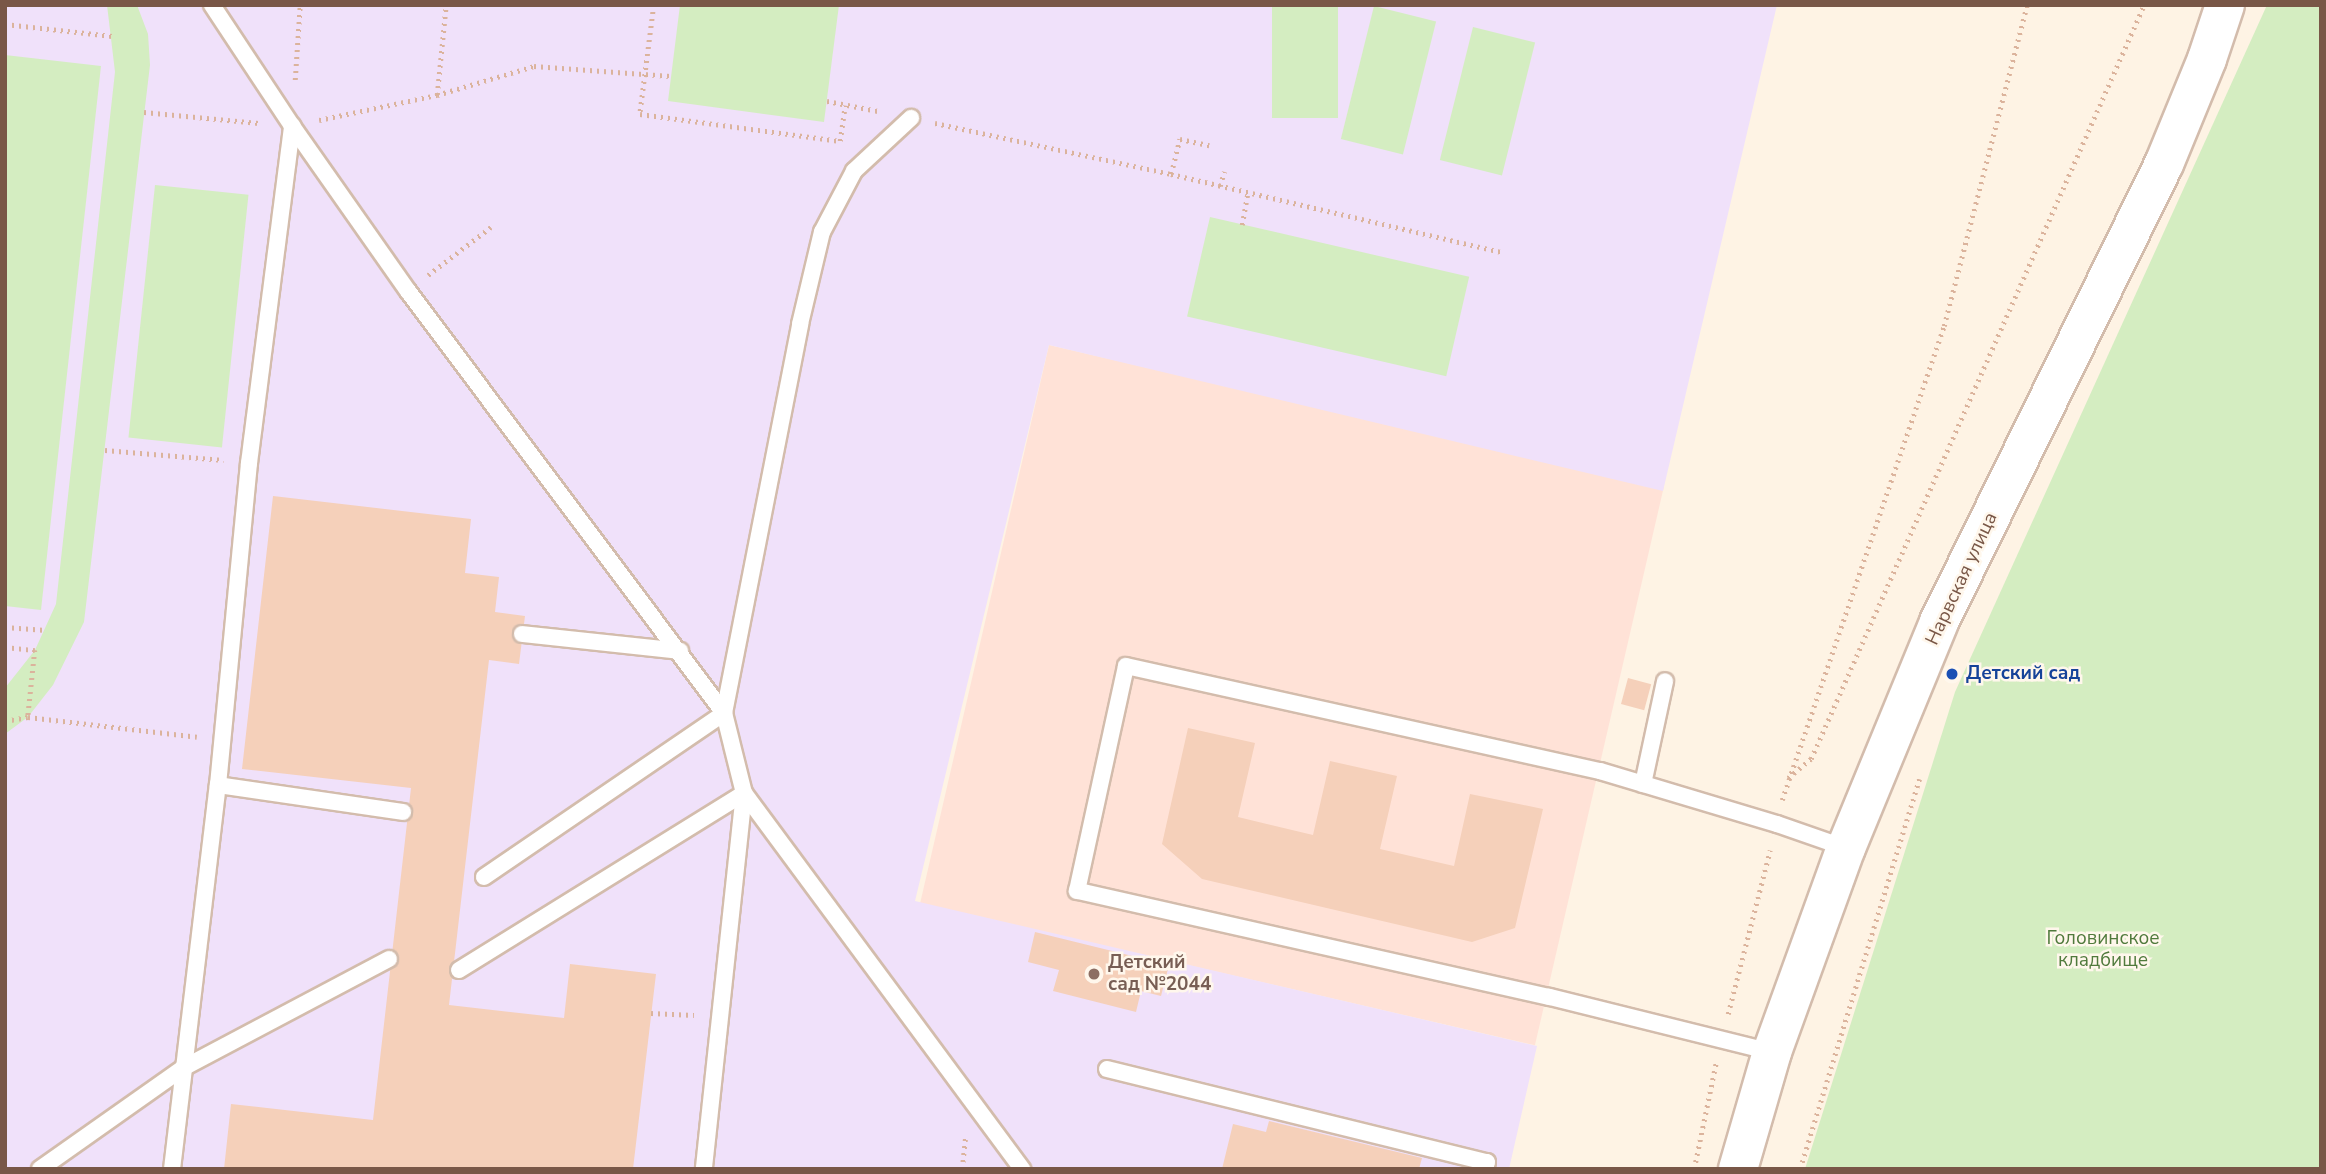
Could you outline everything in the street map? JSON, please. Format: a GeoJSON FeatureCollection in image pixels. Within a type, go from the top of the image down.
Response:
{"type":"FeatureCollection","features":[{"type":"Feature","properties":{"kind":"street","name":"Нарвская улица"},"geometry":{"type":"LineString","coordinates":[[1738,1169],[1772,1052],[1846,848],[1939,622],[2164,164],[2207,59],[2225,5]]}},
{"type":"Feature","properties":{"kind":"lane"},"geometry":{"type":"LineString","coordinates":[[212,5],[292,126],[408,291],[724,713],[744,793],[704,1169]]}},
{"type":"Feature","properties":{"kind":"lane"},"geometry":{"type":"LineString","coordinates":[[484,877],[724,713],[800,324],[822,232],[854,171],[911,118]]}},
{"type":"Feature","properties":{"kind":"lane"},"geometry":{"type":"LineString","coordinates":[[172,1169],[218,785],[249,463],[292,126]]}},
{"type":"Feature","properties":{"kind":"lane"},"geometry":{"type":"LineString","coordinates":[[522,634],[680,651]]}},
{"type":"Feature","properties":{"kind":"lane"},"geometry":{"type":"LineString","coordinates":[[1772,1052],[1549,997],[1077,891],[1126,666],[1600,771],[1777,824],[1846,848]]}},
{"type":"Feature","properties":{"kind":"lane"},"geometry":{"type":"LineString","coordinates":[[1643,784],[1665,681]]}},
{"type":"Feature","properties":{"kind":"lane"},"geometry":{"type":"LineString","coordinates":[[218,785],[403,812]]}},
{"type":"Feature","properties":{"kind":"lane"},"geometry":{"type":"LineString","coordinates":[[459,970],[744,793]]}},
{"type":"Feature","properties":{"kind":"lane"},"geometry":{"type":"LineString","coordinates":[[744,793],[1021,1169]]}},
{"type":"Feature","properties":{"kind":"lane"},"geometry":{"type":"LineString","coordinates":[[40,1169],[183,1068],[389,958]]}},
{"type":"Feature","properties":{"kind":"lane"},"geometry":{"type":"LineString","coordinates":[[1107,1069],[1487,1162],[1485,1169]]}},
{"type":"Feature","properties":{"kind":"path"},"geometry":{"type":"LineString","coordinates":[[292,126],[300,5]]}},
{"type":"Feature","properties":{"kind":"path"},"geometry":{"type":"LineString","coordinates":[[437,95],[446,5]]}},
{"type":"Feature","properties":{"kind":"path"},"geometry":{"type":"LineString","coordinates":[[654,5],[640,114],[840,141],[845,104]]}},
{"type":"Feature","properties":{"kind":"path"},"geometry":{"type":"LineString","coordinates":[[1693,1169],[1721,1039],[1787,779],[1944,326],[2027,5]]}},
{"type":"Feature","properties":{"kind":"path"},"geometry":{"type":"LineString","coordinates":[[1787,779],[1811,759],[2144,5]]}},
{"type":"Feature","properties":{"kind":"path"},"geometry":{"type":"LineString","coordinates":[[5,24],[113,36]]}},
{"type":"Feature","properties":{"kind":"path"},"geometry":{"type":"LineString","coordinates":[[144,112],[292,126],[437,95],[534,66],[671,76]]}},
{"type":"Feature","properties":{"kind":"path"},"geometry":{"type":"LineString","coordinates":[[827,100],[1171,174],[1504,254]]}},
{"type":"Feature","properties":{"kind":"path"},"geometry":{"type":"LineString","coordinates":[[1171,174],[1180,139],[1209,145]]}},
{"type":"Feature","properties":{"kind":"path"},"geometry":{"type":"LineString","coordinates":[[1220,186],[1224,172]]}},
{"type":"Feature","properties":{"kind":"path"},"geometry":{"type":"LineString","coordinates":[[1242,225],[1248,192]]}},
{"type":"Feature","properties":{"kind":"path"},"geometry":{"type":"LineString","coordinates":[[408,291],[491,227]]}},
{"type":"Feature","properties":{"kind":"path"},"geometry":{"type":"LineString","coordinates":[[105,450],[249,463]]}},
{"type":"Feature","properties":{"kind":"path"},"geometry":{"type":"LineString","coordinates":[[5,627],[46,630]]}},
{"type":"Feature","properties":{"kind":"path"},"geometry":{"type":"LineString","coordinates":[[5,647],[35,650],[28,717]]}},
{"type":"Feature","properties":{"kind":"path"},"geometry":{"type":"LineString","coordinates":[[5,721],[28,717],[222,740]]}},
{"type":"Feature","properties":{"kind":"path"},"geometry":{"type":"LineString","coordinates":[[1800,1169],[1922,768]]}},
{"type":"Feature","properties":{"kind":"path"},"geometry":{"type":"LineString","coordinates":[[651,1013],[684,1014]]}},
{"type":"Feature","properties":{"kind":"shaded area"},"geometry":{"type":"Polygon","coordinates":[[[5,5],[1777,5],[1663,491],[1049,345],[915,901],[1537,1046],[1509,1169],[5,1169],[5,5]]]}},
{"type":"Feature","properties":{"kind":"shaded area"},"geometry":{"type":"Polygon","coordinates":[[[1049,345],[1664,487],[1535,1045],[920,903],[1049,345]]]}},
{"type":"Feature","properties":{"kind":"green space"},"geometry":{"type":"Polygon","coordinates":[[[107,5],[137,5],[148,34],[150,65],[84,622],[53,685],[28,717],[5,734],[5,688],[35,650],[56,604],[115,72],[107,5]]]}},
{"type":"Feature","properties":{"kind":"green space"},"geometry":{"type":"Polygon","coordinates":[[[680,5],[839,5],[824,122],[668,101],[680,5]]]}},
{"type":"Feature","properties":{"kind":"green space"},"geometry":{"type":"Polygon","coordinates":[[[1272,5],[1338,5],[1338,118],[1272,118],[1272,5]]]}},
{"type":"Feature","properties":{"kind":"green space","name":"Головинское кладбище"},"geometry":{"type":"Polygon","coordinates":[[[2267,5],[2321,5],[2321,1169],[1805,1169],[1955,692],[2267,5]]]}},
{"type":"Feature","properties":{"kind":"green space"},"geometry":{"type":"Polygon","coordinates":[[[1374,6],[1436,21],[1403,154],[1341,139],[1374,6]]]}},
{"type":"Feature","properties":{"kind":"green space"},"geometry":{"type":"Polygon","coordinates":[[[1473,27],[1535,42],[1502,175],[1440,160],[1473,27]]]}},
{"type":"Feature","properties":{"kind":"green space"},"geometry":{"type":"Polygon","coordinates":[[[5,55],[101,66],[41,610],[5,606],[5,55]]]}},
{"type":"Feature","properties":{"kind":"green space"},"geometry":{"type":"Polygon","coordinates":[[[155,185],[248,195],[222,447],[128,438],[155,185]]]}},
{"type":"Feature","properties":{"kind":"green space"},"geometry":{"type":"Polygon","coordinates":[[[1210,217],[1469,277],[1446,376],[1187,316],[1210,217]]]}},
{"type":"Feature","properties":{"kind":"building"},"geometry":{"type":"Polygon","coordinates":[[[273,496],[471,519],[465,573],[499,577],[495,612],[525,616],[519,664],[489,660],[449,1005],[564,1018],[570,964],[656,974],[633,1169],[224,1169],[231,1104],[373,1120],[411,788],[242,769],[273,496]]]}},
{"type":"Feature","properties":{"kind":"building"},"geometry":{"type":"Polygon","coordinates":[[[1628,678],[1651,684],[1644,710],[1621,704],[1628,678]]]}},
{"type":"Feature","properties":{"kind":"building"},"geometry":{"type":"Polygon","coordinates":[[[1188,728],[1255,743],[1238,817],[1313,835],[1330,761],[1397,776],[1380,849],[1454,866],[1470,794],[1543,809],[1515,928],[1472,942],[1202,879],[1162,844],[1188,728]]]}},
{"type":"Feature","properties":{"kind":"building"},"geometry":{"type":"Polygon","coordinates":[[[1035,932],[1169,965],[1161,996],[1141,991],[1136,1012],[1053,991],[1059,970],[1028,962],[1035,932]]]}},
{"type":"Feature","properties":{"kind":"building"},"geometry":{"type":"Polygon","coordinates":[[[1269,1121],[1422,1158],[1419,1169],[1222,1169],[1233,1124],[1266,1132],[1269,1121]]]}},
{"type":"Feature","properties":{"kind":"place","name":"Детский сад"},"geometry":{"type":"Point","coordinates":[1952,674]}},
{"type":"Feature","properties":{"kind":"place","name":"Детский сад №2044"},"geometry":{"type":"Point","coordinates":[1094,974]}}]}
